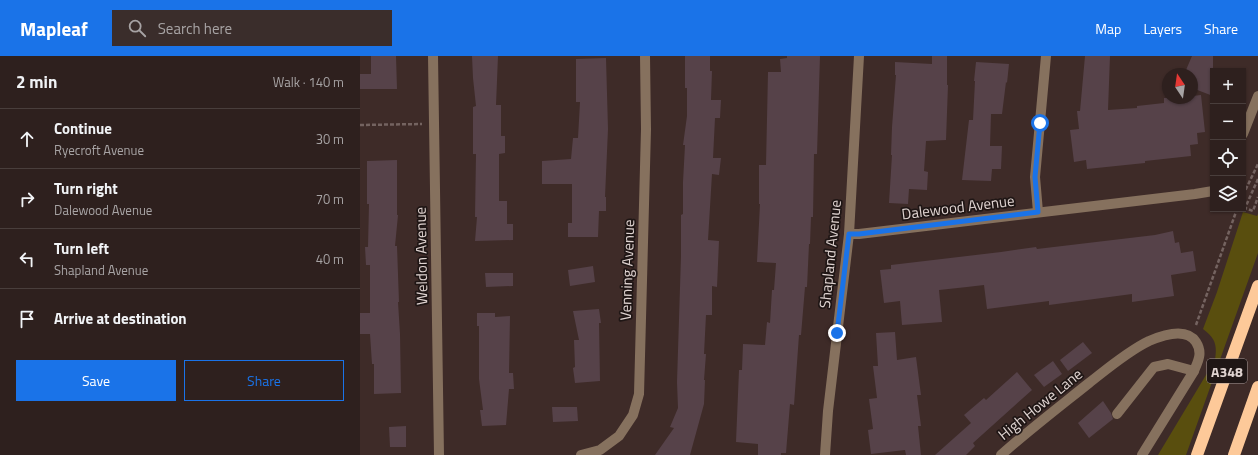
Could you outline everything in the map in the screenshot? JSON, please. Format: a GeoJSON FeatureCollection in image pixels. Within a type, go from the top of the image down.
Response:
{"type":"FeatureCollection","features":[{"type":"Feature","properties":{"kind":"highway","name":"A348"},"geometry":{"type":"LineString","coordinates":[[1197,455],[1258,286]]}},
{"type":"Feature","properties":{"kind":"highway","name":"A348"},"geometry":{"type":"LineString","coordinates":[[1234,455],[1258,387]]}},
{"type":"Feature","properties":{"kind":"street","name":"Weldon Avenue"},"geometry":{"type":"LineString","coordinates":[[433,56],[439,455]]}},
{"type":"Feature","properties":{"kind":"street","name":"Venning Avenue"},"geometry":{"type":"LineString","coordinates":[[581,455],[600,450],[619,436],[633,415],[639,394],[646,129],[645,56]]}},
{"type":"Feature","properties":{"kind":"street","name":"Shapland Avenue"},"geometry":{"type":"LineString","coordinates":[[825,455],[828,411],[849,234],[858,56]]}},
{"type":"Feature","properties":{"kind":"street"},"geometry":{"type":"LineString","coordinates":[[1038,212],[1035,177],[1046,56]]}},
{"type":"Feature","properties":{"kind":"street"},"geometry":{"type":"LineString","coordinates":[[1246,126],[1258,96]]}},
{"type":"Feature","properties":{"kind":"street","name":"Dalewood Avenue"},"geometry":{"type":"LineString","coordinates":[[849,234],[1195,194],[1210,191]]}},
{"type":"Feature","properties":{"kind":"street","name":"High Howe Lane"},"geometry":{"type":"LineString","coordinates":[[1001,455],[1098,376],[1136,348],[1170,334],[1187,334],[1192,337]]}},
{"type":"Feature","properties":{"kind":"street"},"geometry":{"type":"LineString","coordinates":[[1142,455],[1194,371],[1200,357],[1198,345],[1192,337]]}},
{"type":"Feature","properties":{"kind":"street"},"geometry":{"type":"LineString","coordinates":[[1117,414],[1154,367],[1168,364],[1194,371]]}},
{"type":"Feature","properties":{"kind":"path"},"geometry":{"type":"LineString","coordinates":[[360,125],[435,124]]}},
{"type":"Feature","properties":{"kind":"path"},"geometry":{"type":"LineString","coordinates":[[1246,189],[1258,164]]}},
{"type":"Feature","properties":{"kind":"path"},"geometry":{"type":"LineString","coordinates":[[1246,203],[1258,179]]}},
{"type":"Feature","properties":{"kind":"path"},"geometry":{"type":"LineString","coordinates":[[1246,208],[1253,211],[1258,198]]}},
{"type":"Feature","properties":{"kind":"path"},"geometry":{"type":"LineString","coordinates":[[1192,337],[1236,212]]}},
{"type":"Feature","properties":{"kind":"shaded area"},"geometry":{"type":"Polygon","coordinates":[[[1243,212],[1257,216],[1258,214],[1258,253],[1186,455],[1158,455],[1215,360],[1215,343],[1211,336],[1203,329],[1217,292],[1243,212]]]}},
{"type":"Feature","properties":{"kind":"building"},"geometry":{"type":"Polygon","coordinates":[[[371,56],[396,56],[397,89],[360,89],[360,74],[371,74],[371,56]]]}},
{"type":"Feature","properties":{"kind":"building"},"geometry":{"type":"Polygon","coordinates":[[[472,56],[498,56],[496,105],[501,105],[501,136],[505,136],[505,153],[499,154],[499,201],[507,201],[507,224],[513,224],[513,240],[475,241],[477,217],[475,217],[476,154],[473,154],[473,107],[476,106],[472,56]]]}},
{"type":"Feature","properties":{"kind":"building"},"geometry":{"type":"Polygon","coordinates":[[[685,56],[710,56],[710,71],[712,71],[711,100],[721,100],[720,118],[715,118],[713,158],[721,158],[719,175],[712,174],[708,240],[719,241],[717,287],[712,286],[712,315],[706,315],[704,404],[690,455],[655,455],[674,428],[670,427],[678,408],[677,382],[681,215],[683,214],[685,145],[683,145],[687,116],[685,56]]]}},
{"type":"Feature","properties":{"kind":"building"},"geometry":{"type":"Polygon","coordinates":[[[787,56],[820,56],[817,154],[814,154],[813,217],[811,217],[807,287],[805,287],[801,335],[799,335],[794,405],[790,404],[786,453],[781,453],[781,455],[758,455],[758,444],[736,442],[739,370],[742,370],[743,344],[765,345],[767,322],[770,323],[772,290],[774,290],[776,263],[757,262],[760,204],[759,165],[766,165],[768,72],[781,72],[780,59],[787,58],[787,56]]]}},
{"type":"Feature","properties":{"kind":"building"},"geometry":{"type":"Polygon","coordinates":[[[932,56],[947,56],[948,85],[946,140],[926,141],[924,171],[928,172],[927,190],[909,189],[908,204],[889,203],[896,75],[895,62],[932,64],[932,56]]]}},
{"type":"Feature","properties":{"kind":"building"},"geometry":{"type":"Polygon","coordinates":[[[1085,56],[1110,56],[1108,110],[1137,108],[1137,106],[1162,103],[1198,104],[1198,95],[1201,95],[1205,132],[1197,133],[1198,144],[1190,145],[1191,156],[1145,161],[1145,163],[1087,169],[1086,160],[1074,162],[1070,130],[1079,129],[1077,111],[1080,111],[1085,56]]]}},
{"type":"Feature","properties":{"kind":"building"},"geometry":{"type":"Polygon","coordinates":[[[1192,56],[1213,56],[1213,68],[1210,68],[1210,95],[1198,90],[1198,68],[1187,68],[1192,56]]]}},
{"type":"Feature","properties":{"kind":"building"},"geometry":{"type":"Polygon","coordinates":[[[606,58],[608,129],[605,197],[606,211],[599,211],[598,237],[568,237],[568,223],[572,223],[572,184],[542,184],[542,161],[571,159],[573,138],[578,138],[580,102],[576,102],[576,59],[606,58]]]}},
{"type":"Feature","properties":{"kind":"building"},"geometry":{"type":"Polygon","coordinates":[[[976,62],[1009,64],[1002,114],[991,114],[990,146],[1002,146],[1001,169],[992,169],[991,181],[962,180],[969,120],[973,120],[976,62]]]}},
{"type":"Feature","properties":{"kind":"building"},"geometry":{"type":"Polygon","coordinates":[[[397,160],[398,215],[395,246],[397,246],[401,393],[374,394],[374,364],[372,364],[370,334],[360,334],[360,313],[370,313],[370,265],[366,265],[365,247],[368,247],[369,204],[367,204],[367,161],[397,160]]]}},
{"type":"Feature","properties":{"kind":"building"},"geometry":{"type":"Polygon","coordinates":[[[1173,231],[1175,243],[1179,242],[1181,253],[1193,251],[1196,271],[1171,275],[1174,296],[1132,302],[1132,294],[1049,305],[1049,301],[987,309],[984,285],[939,290],[942,322],[902,325],[900,301],[884,303],[880,270],[891,269],[891,265],[1036,247],[1037,249],[1155,235],[1173,231]]]}},
{"type":"Feature","properties":{"kind":"building"},"geometry":{"type":"Polygon","coordinates":[[[593,266],[595,282],[570,286],[568,270],[593,266]]]}},
{"type":"Feature","properties":{"kind":"building"},"geometry":{"type":"Polygon","coordinates":[[[485,273],[513,273],[513,286],[486,287],[485,273]]]}},
{"type":"Feature","properties":{"kind":"building"},"geometry":{"type":"Polygon","coordinates":[[[599,309],[601,323],[599,323],[600,381],[575,383],[573,368],[575,367],[574,340],[579,340],[573,311],[599,309]]]}},
{"type":"Feature","properties":{"kind":"building"},"geometry":{"type":"Polygon","coordinates":[[[477,313],[495,313],[495,317],[510,316],[509,373],[513,373],[514,389],[509,389],[506,425],[482,426],[480,410],[483,410],[479,379],[479,326],[477,326],[477,313]]]}},
{"type":"Feature","properties":{"kind":"building"},"geometry":{"type":"Polygon","coordinates":[[[895,332],[897,360],[916,357],[921,395],[917,395],[921,426],[918,426],[921,455],[906,455],[905,450],[871,454],[868,430],[873,429],[869,399],[877,398],[873,366],[878,366],[876,333],[895,332]]]}},
{"type":"Feature","properties":{"kind":"building"},"geometry":{"type":"Polygon","coordinates":[[[1083,342],[1092,353],[1068,371],[1060,360],[1083,342]]]}},
{"type":"Feature","properties":{"kind":"building"},"geometry":{"type":"Polygon","coordinates":[[[1053,361],[1062,374],[1044,387],[1034,375],[1053,361]]]}},
{"type":"Feature","properties":{"kind":"building"},"geometry":{"type":"Polygon","coordinates":[[[1017,372],[1032,390],[973,443],[975,446],[966,455],[935,455],[971,423],[964,415],[984,398],[986,400],[1017,372]]]}},
{"type":"Feature","properties":{"kind":"building"},"geometry":{"type":"Polygon","coordinates":[[[1103,401],[1113,419],[1089,438],[1078,423],[1103,401]]]}},
{"type":"Feature","properties":{"kind":"building"},"geometry":{"type":"Polygon","coordinates":[[[552,407],[577,407],[578,421],[553,422],[552,407]]]}},
{"type":"Feature","properties":{"kind":"building"},"geometry":{"type":"Polygon","coordinates":[[[406,426],[406,447],[390,447],[389,427],[406,426]]]}},
{"type":"Feature","properties":{"kind":"route"},"geometry":{"type":"LineString","coordinates":[[837,333],[849,234],[1038,212],[1035,177],[1040,123]]}}]}
